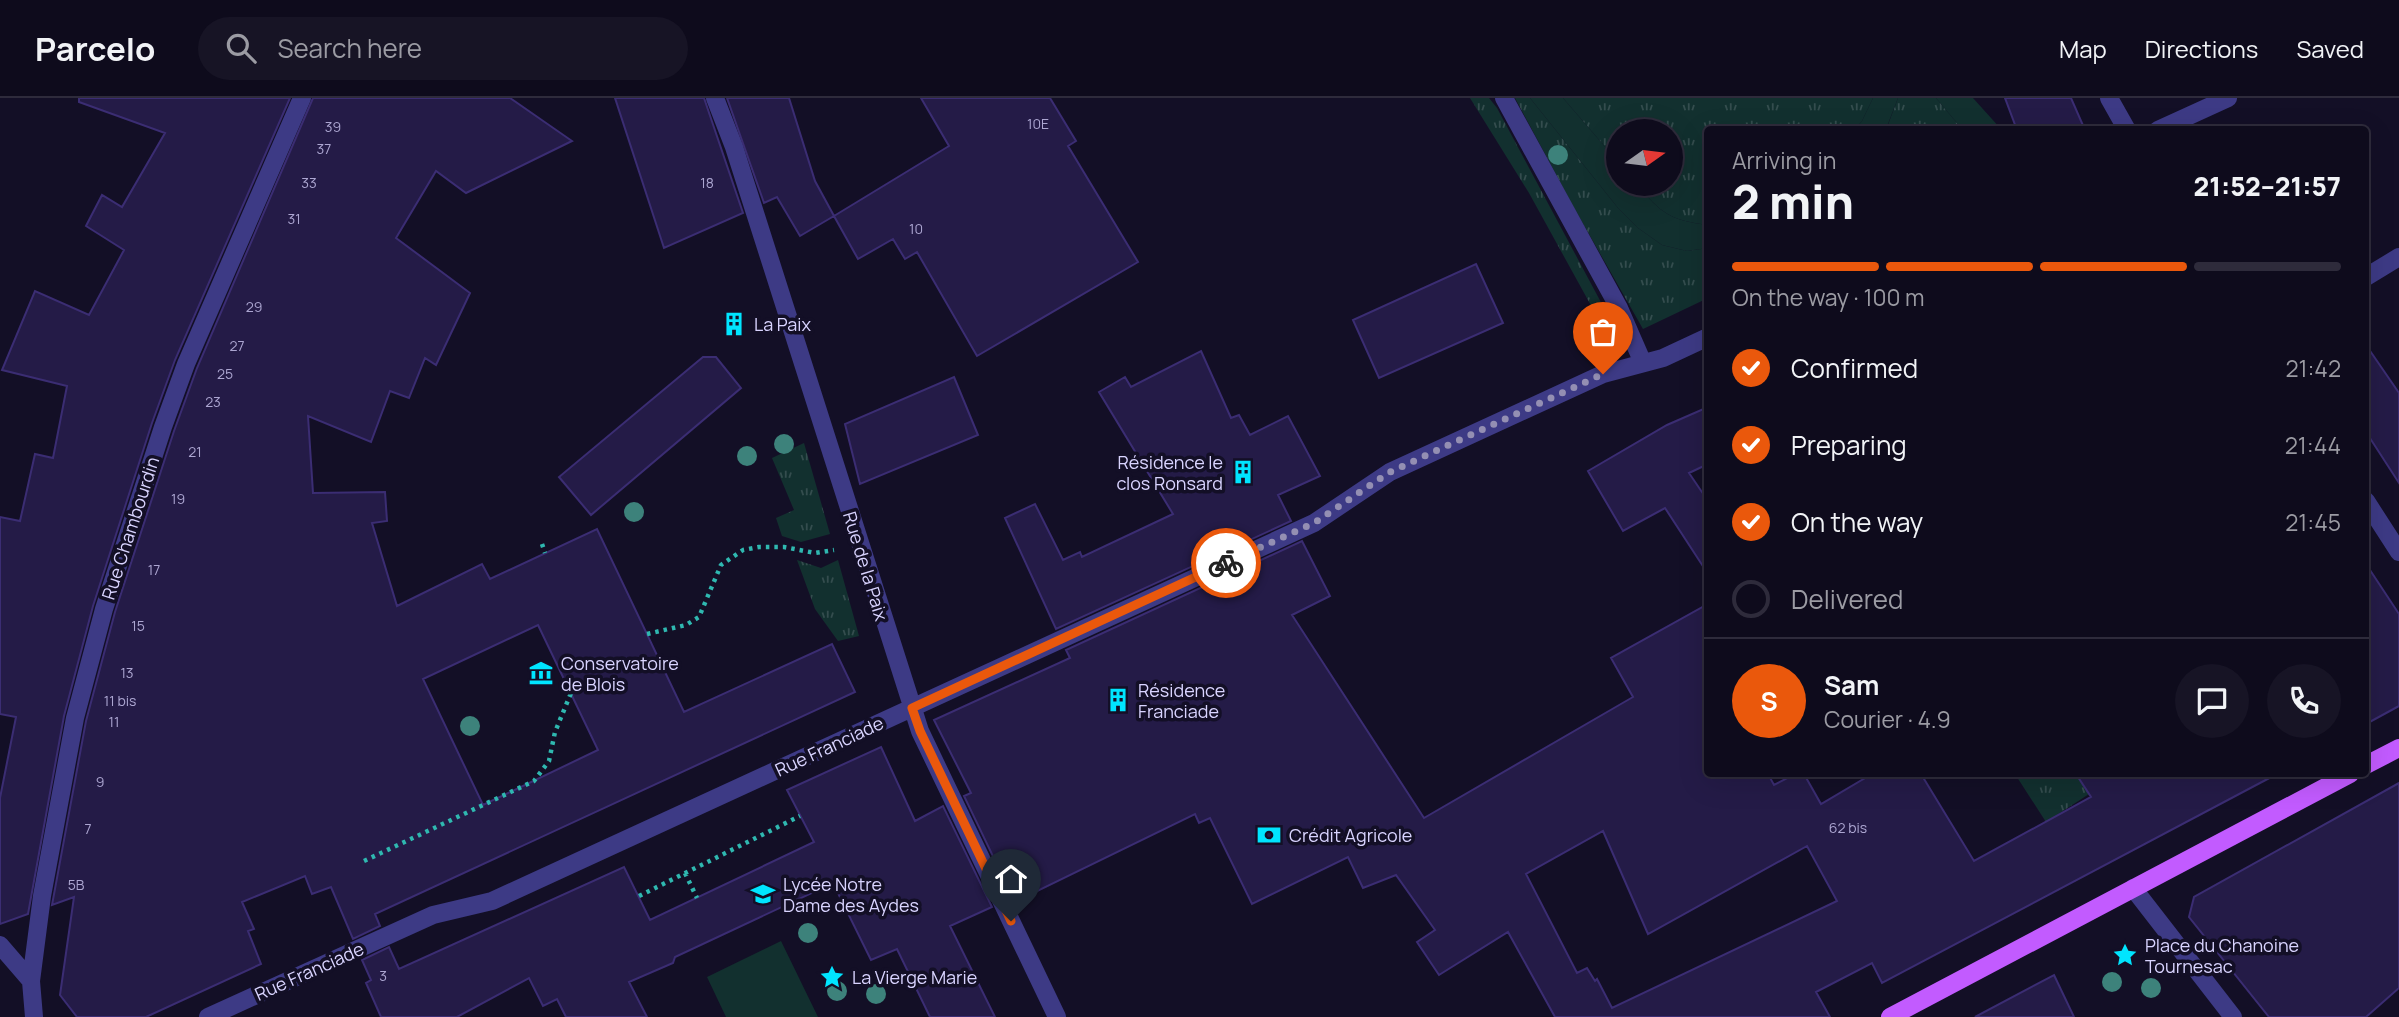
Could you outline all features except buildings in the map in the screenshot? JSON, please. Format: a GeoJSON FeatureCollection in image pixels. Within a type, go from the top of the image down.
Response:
{"type":"FeatureCollection","features":[{"type":"Feature","properties":{"kind":"main road"},"geometry":{"type":"LineString","coordinates":[[2369,763],[2399,748]]}},
{"type":"Feature","properties":{"kind":"main road"},"geometry":{"type":"LineString","coordinates":[[1890,1017],[2344,777]]}},
{"type":"Feature","properties":{"kind":"street","name":"Rue Chambourdin"},"geometry":{"type":"LineString","coordinates":[[34,1017],[31,981],[42,896],[75,718],[107,598],[186,364],[302,98]]}},
{"type":"Feature","properties":{"kind":"street","name":"Rue de la Paix"},"geometry":{"type":"LineString","coordinates":[[715,98],[734,147],[920,731],[1057,1017]]}},
{"type":"Feature","properties":{"kind":"street"},"geometry":{"type":"LineString","coordinates":[[1504,98],[1619,308],[1643,363]]}},
{"type":"Feature","properties":{"kind":"street"},"geometry":{"type":"LineString","coordinates":[[2109,98],[2125,126]]}},
{"type":"Feature","properties":{"kind":"street"},"geometry":{"type":"LineString","coordinates":[[2167,126],[2228,98]]}},
{"type":"Feature","properties":{"kind":"street"},"geometry":{"type":"LineString","coordinates":[[2369,275],[2399,257]]}},
{"type":"Feature","properties":{"kind":"street","name":"Rue Franciade"},"geometry":{"type":"LineString","coordinates":[[208,1017],[433,915],[492,901],[1314,523],[1390,472],[1598,376],[1663,358],[1704,339]]}},
{"type":"Feature","properties":{"kind":"street"},"geometry":{"type":"LineString","coordinates":[[2369,506],[2399,552]]}},
{"type":"Feature","properties":{"kind":"street"},"geometry":{"type":"LineString","coordinates":[[2133,888],[2224,1014]]}},
{"type":"Feature","properties":{"kind":"street"},"geometry":{"type":"LineString","coordinates":[[0,945],[31,981]]}},
{"type":"Feature","properties":{"kind":"path"},"geometry":{"type":"LineString","coordinates":[[542,544],[545,553]]}},
{"type":"Feature","properties":{"kind":"path"},"geometry":{"type":"LineString","coordinates":[[647,634],[686,625],[699,617],[721,565],[743,550],[784,547],[815,553],[838,549]]}},
{"type":"Feature","properties":{"kind":"path"},"geometry":{"type":"LineString","coordinates":[[364,861],[534,780],[549,761],[555,732],[571,693]]}},
{"type":"Feature","properties":{"kind":"path"},"geometry":{"type":"LineString","coordinates":[[639,897],[800,816]]}},
{"type":"Feature","properties":{"kind":"path"},"geometry":{"type":"LineString","coordinates":[[685,873],[696,898]]}},
{"type":"Feature","properties":{"kind":"green space"},"geometry":{"type":"Polygon","coordinates":[[[1470,98],[1489,98],[1497,108],[1619,336],[1610,340],[1529,193],[1470,98]]]}},
{"type":"Feature","properties":{"kind":"green space"},"geometry":{"type":"Polygon","coordinates":[[[1515,98],[1530,98],[1606,196],[1638,228],[1662,245],[1687,251],[1704,249],[1704,300],[1643,329],[1515,98]]]}},
{"type":"Feature","properties":{"kind":"green space"},"geometry":{"type":"Polygon","coordinates":[[[1530,98],[1563,98],[1606,148],[1606,193],[1530,98]]]}},
{"type":"Feature","properties":{"kind":"green space"},"geometry":{"type":"Polygon","coordinates":[[[1563,98],[1873,98],[1858,126],[1704,126],[1704,224],[1674,217],[1647,196],[1684,196],[1684,119],[1606,119],[1606,148],[1563,98]]]}},
{"type":"Feature","properties":{"kind":"green space"},"geometry":{"type":"Polygon","coordinates":[[[1873,98],[1898,98],[1887,126],[1858,126],[1873,98]]]}},
{"type":"Feature","properties":{"kind":"green space"},"geometry":{"type":"Polygon","coordinates":[[[1898,98],[1936,98],[1959,126],[1888,126],[1898,98]]]}},
{"type":"Feature","properties":{"kind":"green space"},"geometry":{"type":"Polygon","coordinates":[[[1936,98],[1973,98],[1998,126],[1959,126],[1936,98]]]}},
{"type":"Feature","properties":{"kind":"green space"},"geometry":{"type":"Polygon","coordinates":[[[1608,196],[1647,196],[1674,217],[1704,224],[1704,249],[1687,251],[1662,245],[1638,228],[1608,196]]]}},
{"type":"Feature","properties":{"kind":"green space"},"geometry":{"type":"Polygon","coordinates":[[[804,443],[830,534],[801,542],[782,536],[776,518],[794,510],[772,458],[804,443]]]}},
{"type":"Feature","properties":{"kind":"green space"},"geometry":{"type":"Polygon","coordinates":[[[797,560],[821,568],[838,560],[859,636],[838,641],[815,609],[797,560]]]}},
{"type":"Feature","properties":{"kind":"green space"},"geometry":{"type":"Polygon","coordinates":[[[2017,777],[2078,777],[2089,794],[2046,822],[2017,777]]]}},
{"type":"Feature","properties":{"kind":"green space"},"geometry":{"type":"Polygon","coordinates":[[[781,941],[818,1017],[726,1017],[707,977],[781,941]]]}},
{"type":"Feature","properties":{"kind":"way so far"},"geometry":{"type":"LineString","coordinates":[[1226,563],[1314,523],[1390,472],[1603,374]]}},
{"type":"Feature","properties":{"kind":"place","name":"La Paix"},"geometry":{"type":"Point","coordinates":[734,324]}},
{"type":"Feature","properties":{"kind":"place","name":"Résidence le clos Ronsard"},"geometry":{"type":"Point","coordinates":[1243,472]}},
{"type":"Feature","properties":{"kind":"place","name":"Conservatoire de Blois"},"geometry":{"type":"Point","coordinates":[541,673]}},
{"type":"Feature","properties":{"kind":"place","name":"Résidence Franciade"},"geometry":{"type":"Point","coordinates":[1118,700]}},
{"type":"Feature","properties":{"kind":"place","name":"Crédit Agricole"},"geometry":{"type":"Point","coordinates":[1269,835]}},
{"type":"Feature","properties":{"kind":"place","name":"Lycée Notre Dame des Aydes"},"geometry":{"type":"Point","coordinates":[763,894]}},
{"type":"Feature","properties":{"kind":"place","name":"Place du Chanoine Tournesac"},"geometry":{"type":"Point","coordinates":[2125,955]}},
{"type":"Feature","properties":{"kind":"place","name":"La Vierge Marie"},"geometry":{"type":"Point","coordinates":[832,977]}},
{"type":"Feature","properties":{"kind":"route"},"geometry":{"type":"LineString","coordinates":[[1011,921],[920,731],[912,708],[1226,563]]}}]}
